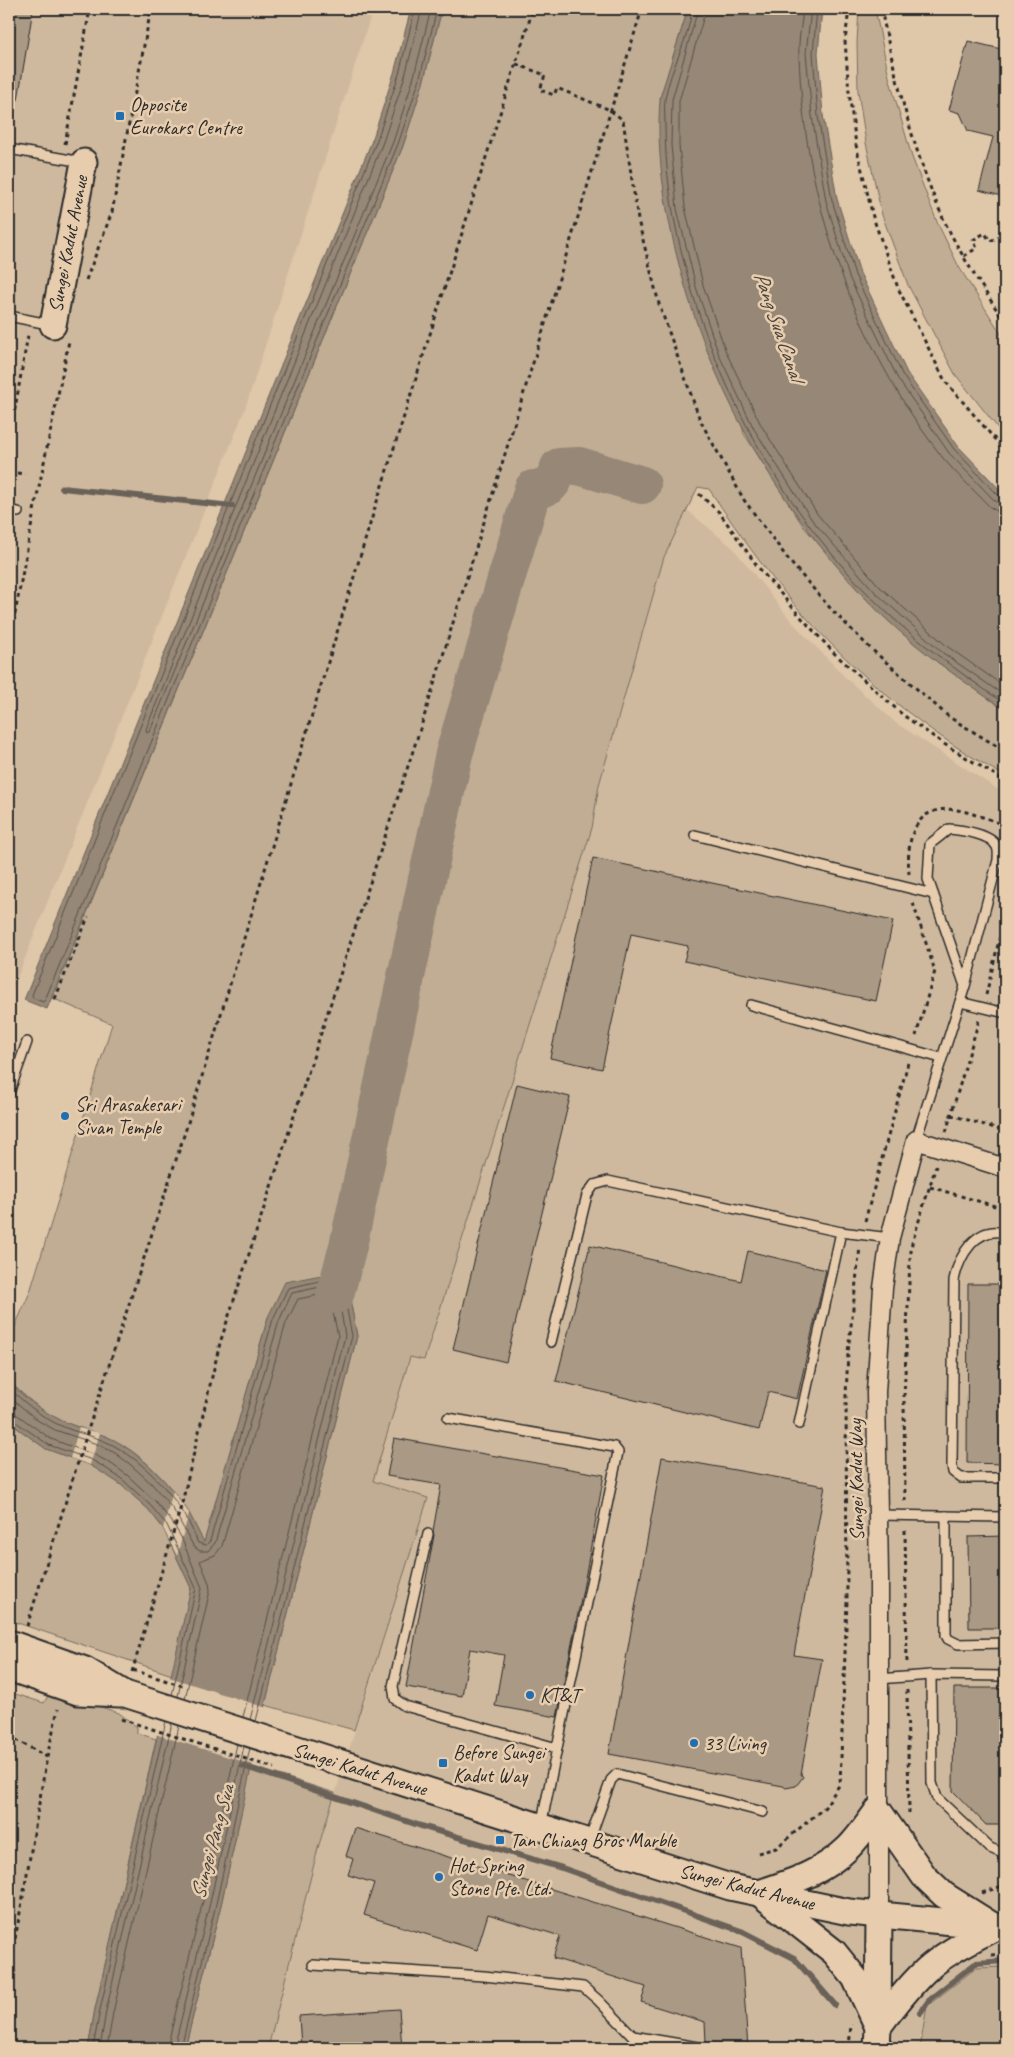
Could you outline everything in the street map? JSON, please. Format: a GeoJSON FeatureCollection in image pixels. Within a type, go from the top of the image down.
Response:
{"type":"FeatureCollection","features":[{"type":"Feature","properties":{"kind":"street","name":"Sungei Kadut Avenue"},"geometry":{"type":"LineString","coordinates":[[61,331],[84,162]]}},
{"type":"Feature","properties":{"kind":"street"},"geometry":{"type":"LineString","coordinates":[[916,1140],[1005,1168]]}},
{"type":"Feature","properties":{"kind":"street","name":"Sungei Kadut Way"},"geometry":{"type":"LineString","coordinates":[[879,1916],[876,1392],[883,1288],[890,1238],[916,1140]]}},
{"type":"Feature","properties":{"kind":"street","name":"Sungei Kadut Avenue"},"geometry":{"type":"LineString","coordinates":[[17,1639],[85,1670],[136,1698],[730,1887],[879,1916],[1000,1927]]}},
{"type":"Feature","properties":{"kind":"street","name":"Sungei Kadut Avenue"},"geometry":{"type":"LineString","coordinates":[[9,1668],[78,1692],[136,1698]]}},
{"type":"Feature","properties":{"kind":"street"},"geometry":{"type":"LineString","coordinates":[[759,1893],[809,1876],[832,1861],[850,1846],[878,1810],[924,1876],[944,1895],[1000,1927]]}},
{"type":"Feature","properties":{"kind":"street"},"geometry":{"type":"LineString","coordinates":[[759,1893],[834,1952],[855,1978],[878,2037]]}},
{"type":"Feature","properties":{"kind":"street"},"geometry":{"type":"LineString","coordinates":[[878,2037],[879,1916]]}},
{"type":"Feature","properties":{"kind":"street"},"geometry":{"type":"LineString","coordinates":[[878,2037],[895,2004],[927,1970],[961,1946],[1000,1927]]}},
{"type":"Feature","properties":{"kind":"lane"},"geometry":{"type":"LineString","coordinates":[[9,149],[84,162]]}},
{"type":"Feature","properties":{"kind":"lane"},"geometry":{"type":"LineString","coordinates":[[9,316],[61,331]]}},
{"type":"Feature","properties":{"kind":"lane"},"geometry":{"type":"LineString","coordinates":[[916,1140],[965,986],[998,860],[998,848],[993,842],[976,834],[949,829],[930,844],[928,879],[965,986]]}},
{"type":"Feature","properties":{"kind":"lane"},"geometry":{"type":"LineString","coordinates":[[695,835],[933,894]]}},
{"type":"Feature","properties":{"kind":"lane"},"geometry":{"type":"LineString","coordinates":[[960,1002],[1005,1012]]}},
{"type":"Feature","properties":{"kind":"lane"},"geometry":{"type":"LineString","coordinates":[[751,1005],[941,1058]]}},
{"type":"Feature","properties":{"kind":"lane"},"geometry":{"type":"LineString","coordinates":[[9,1093],[27,1042]]}},
{"type":"Feature","properties":{"kind":"lane"},"geometry":{"type":"LineString","coordinates":[[551,1342],[587,1195],[594,1185],[608,1181],[840,1232],[890,1238]]}},
{"type":"Feature","properties":{"kind":"lane"},"geometry":{"type":"LineString","coordinates":[[800,1424],[840,1232]]}},
{"type":"Feature","properties":{"kind":"lane"},"geometry":{"type":"LineString","coordinates":[[1005,1234],[1000,1232],[988,1234],[970,1244],[957,1263],[954,1280],[952,1466],[954,1472],[962,1478],[1005,1478]]}},
{"type":"Feature","properties":{"kind":"lane"},"geometry":{"type":"LineString","coordinates":[[448,1418],[614,1447],[618,1452],[541,1826]]}},
{"type":"Feature","properties":{"kind":"lane"},"geometry":{"type":"LineString","coordinates":[[878,1515],[1005,1517]]}},
{"type":"Feature","properties":{"kind":"lane"},"geometry":{"type":"LineString","coordinates":[[946,1516],[946,1635],[948,1639],[958,1644],[1005,1643]]}},
{"type":"Feature","properties":{"kind":"lane"},"geometry":{"type":"LineString","coordinates":[[428,1534],[393,1686],[395,1699],[405,1706],[557,1748]]}},
{"type":"Feature","properties":{"kind":"lane"},"geometry":{"type":"LineString","coordinates":[[878,1679],[931,1675],[1005,1676]]}},
{"type":"Feature","properties":{"kind":"lane"},"geometry":{"type":"LineString","coordinates":[[931,1675],[932,1783],[934,1792],[937,1798],[990,1848],[1005,1854]]}},
{"type":"Feature","properties":{"kind":"lane"},"geometry":{"type":"LineString","coordinates":[[589,1841],[611,1780],[617,1774],[763,1812]]}},
{"type":"Feature","properties":{"kind":"lane"},"geometry":{"type":"LineString","coordinates":[[313,1965],[484,1976],[583,1987],[633,2036],[704,2048]]}},
{"type":"Feature","properties":{"kind":"path"},"geometry":{"type":"LineString","coordinates":[[86,281],[112,212],[151,9]]}},
{"type":"Feature","properties":{"kind":"path"},"geometry":{"type":"LineString","coordinates":[[17,1639],[78,1461],[186,1129],[374,511],[533,9]]}},
{"type":"Feature","properties":{"kind":"path"},"geometry":{"type":"LineString","coordinates":[[136,1698],[170,1542],[182,1503],[220,1343],[424,717],[642,9]]}},
{"type":"Feature","properties":{"kind":"path"},"geometry":{"type":"LineString","coordinates":[[849,9],[845,42],[856,145],[873,217],[898,288],[945,381],[1005,451]]}},
{"type":"Feature","properties":{"kind":"path"},"geometry":{"type":"LineString","coordinates":[[881,9],[895,75],[918,156],[943,219],[1005,323]]}},
{"type":"Feature","properties":{"kind":"path"},"geometry":{"type":"LineString","coordinates":[[516,64],[545,76],[540,90],[554,95],[557,88],[610,110],[623,120],[638,220],[659,304],[700,420],[744,500],[797,570],[831,609],[870,648],[949,717],[1005,752]]}},
{"type":"Feature","properties":{"kind":"path"},"geometry":{"type":"LineString","coordinates":[[964,256],[977,248],[972,240],[985,233],[990,241],[1005,234]]}},
{"type":"Feature","properties":{"kind":"path"},"geometry":{"type":"LineString","coordinates":[[9,646],[61,331]]}},
{"type":"Feature","properties":{"kind":"path"},"geometry":{"type":"LineString","coordinates":[[9,472],[25,474]]}},
{"type":"Feature","properties":{"kind":"path"},"geometry":{"type":"LineString","coordinates":[[699,494],[718,512],[758,568],[835,654],[903,715],[944,744],[1005,781]]}},
{"type":"Feature","properties":{"kind":"path"},"geometry":{"type":"LineString","coordinates":[[910,1818],[908,1811],[904,1398],[910,1260],[912,1243],[983,1007],[1005,915]]}},
{"type":"Feature","properties":{"kind":"path"},"geometry":{"type":"LineString","coordinates":[[55,999],[88,917]]}},
{"type":"Feature","properties":{"kind":"path"},"geometry":{"type":"LineString","coordinates":[[951,1114],[1005,1131]]}},
{"type":"Feature","properties":{"kind":"path"},"geometry":{"type":"LineString","coordinates":[[930,1187],[1005,1209]]}},
{"type":"Feature","properties":{"kind":"path"},"geometry":{"type":"LineString","coordinates":[[9,1970],[46,1757],[58,1708]]}},
{"type":"Feature","properties":{"kind":"path"},"geometry":{"type":"LineString","coordinates":[[140,1726],[274,1768]]}},
{"type":"Feature","properties":{"kind":"path"},"geometry":{"type":"LineString","coordinates":[[9,1736],[46,1757]]}},
{"type":"Feature","properties":{"kind":"shaded area"},"geometry":{"type":"Polygon","coordinates":[[[9,9],[373,9],[245,409],[9,998],[9,9]]]}},
{"type":"Feature","properties":{"kind":"shaded area"},"geometry":{"type":"Polygon","coordinates":[[[442,9],[688,9],[660,98],[744,434],[803,526],[867,600],[937,662],[1005,710],[1005,776],[970,756],[936,733],[872,683],[842,655],[786,595],[754,554],[709,489],[698,487],[664,557],[599,785],[592,828],[424,1360],[410,1357],[373,1481],[428,1498],[354,1730],[265,1705],[357,1336],[348,1289],[354,1249],[342,1245],[332,1273],[268,1317],[204,1543],[197,1528],[170,1487],[135,1453],[114,1440],[53,1416],[34,1403],[11,1383],[9,1380],[9,1340],[30,1292],[112,1024],[52,998],[403,146],[423,83],[442,9]]]}},
{"type":"Feature","properties":{"kind":"shaded area"},"geometry":{"type":"Polygon","coordinates":[[[859,9],[875,9],[889,77],[912,157],[937,222],[959,267],[1005,340],[1005,437],[955,374],[908,285],[882,215],[866,143],[858,91],[857,42],[859,9]]]}},
{"type":"Feature","properties":{"kind":"shaded area"},"geometry":{"type":"Polygon","coordinates":[[[687,510],[733,548],[793,623],[845,677],[896,723],[1005,794],[1005,2048],[268,2048],[318,1848],[428,1498],[373,1481],[410,1357],[424,1360],[592,828],[599,785],[664,557],[687,510]]]}},
{"type":"Feature","properties":{"kind":"shaded area"},"geometry":{"type":"Polygon","coordinates":[[[9,1422],[46,1449],[90,1465],[120,1484],[148,1509],[163,1528],[191,1588],[172,1675],[9,1620],[9,1422]]]}},
{"type":"Feature","properties":{"kind":"shaded area"},"geometry":{"type":"Polygon","coordinates":[[[51,1690],[119,1713],[137,1727],[137,1733],[156,1739],[95,2009],[88,2048],[9,2048],[9,1692],[44,1703],[51,1690]]]}},
{"type":"Feature","properties":{"kind":"shaded area"},"geometry":{"type":"Polygon","coordinates":[[[251,1766],[335,1793],[318,1848],[268,2048],[185,2048],[221,1905],[251,1766]]]}},
{"type":"Feature","properties":{"kind":"shaded area"},"geometry":{"type":"Polygon","coordinates":[[[1005,1967],[1005,2048],[920,2048],[927,2006],[976,1968],[1005,1967]]]}},
{"type":"Feature","properties":{"kind":"water"},"geometry":{"type":"Polygon","coordinates":[[[411,9],[442,9],[423,83],[403,146],[47,1009],[24,1000],[373,138],[394,73],[411,9]]]}},
{"type":"Feature","properties":{"kind":"water","name":"Pang Sua Canal"},"geometry":{"type":"Polygon","coordinates":[[[688,9],[822,9],[818,53],[823,115],[837,199],[860,273],[907,373],[958,446],[1005,495],[1005,710],[950,672],[898,630],[881,615],[832,561],[801,521],[773,479],[747,436],[725,392],[705,346],[675,249],[664,194],[660,156],[660,100],[688,9]]]}},
{"type":"Feature","properties":{"kind":"water","name":"Sungei Pang Sua"},"geometry":{"type":"Polygon","coordinates":[[[342,1245],[354,1249],[348,1289],[357,1336],[265,1705],[221,1905],[185,2048],[88,2048],[95,2009],[191,1588],[163,1528],[148,1509],[120,1484],[90,1465],[46,1449],[9,1422],[9,1380],[31,1402],[49,1414],[110,1438],[131,1450],[166,1483],[190,1515],[204,1542],[268,1317],[285,1282],[332,1273],[342,1245]]]}},
{"type":"Feature","properties":{"kind":"pier"},"geometry":{"type":"Polygon","coordinates":[[[79,1428],[100,1433],[90,1465],[70,1458],[79,1428]]]}},
{"type":"Feature","properties":{"kind":"pier"},"geometry":{"type":"Polygon","coordinates":[[[173,1491],[189,1513],[177,1556],[163,1528],[173,1491]]]}},
{"type":"Feature","properties":{"kind":"pier"},"geometry":{"type":"Polygon","coordinates":[[[169,1677],[267,1708],[254,1765],[155,1734],[169,1677]]]}},
{"type":"Feature","properties":{"kind":"building"},"geometry":{"type":"Polygon","coordinates":[[[9,9],[33,9],[18,100],[9,99],[9,9]]]}},
{"type":"Feature","properties":{"kind":"building"},"geometry":{"type":"Polygon","coordinates":[[[968,41],[1005,50],[1005,197],[979,190],[993,137],[968,131],[960,113],[949,110],[968,41]]]}},
{"type":"Feature","properties":{"kind":"building"},"geometry":{"type":"Polygon","coordinates":[[[593,858],[893,921],[876,1001],[684,961],[688,946],[631,934],[602,1069],[550,1058],[593,858]]]}},
{"type":"Feature","properties":{"kind":"building"},"geometry":{"type":"Polygon","coordinates":[[[517,1084],[570,1097],[506,1362],[453,1349],[517,1084]]]}},
{"type":"Feature","properties":{"kind":"building"},"geometry":{"type":"Polygon","coordinates":[[[590,1245],[741,1281],[748,1251],[826,1270],[797,1399],[768,1392],[759,1430],[556,1381],[590,1245]]]}},
{"type":"Feature","properties":{"kind":"building"},"geometry":{"type":"Polygon","coordinates":[[[968,1284],[1005,1284],[1005,1464],[967,1463],[968,1284]]]}},
{"type":"Feature","properties":{"kind":"building"},"geometry":{"type":"Polygon","coordinates":[[[394,1438],[604,1475],[557,1717],[495,1706],[504,1655],[470,1649],[462,1696],[406,1687],[434,1535],[433,1531],[441,1485],[387,1476],[394,1438]]]}},
{"type":"Feature","properties":{"kind":"building"},"geometry":{"type":"Polygon","coordinates":[[[662,1457],[825,1486],[794,1655],[822,1659],[801,1774],[803,1777],[796,1786],[786,1788],[609,1754],[662,1457]]]}},
{"type":"Feature","properties":{"kind":"building"},"geometry":{"type":"Polygon","coordinates":[[[1005,1536],[1005,1628],[969,1628],[968,1537],[1005,1536]]]}},
{"type":"Feature","properties":{"kind":"building"},"geometry":{"type":"Polygon","coordinates":[[[954,1688],[1005,1688],[1005,1825],[986,1825],[953,1791],[954,1688]]]}},
{"type":"Feature","properties":{"kind":"building"},"geometry":{"type":"Polygon","coordinates":[[[355,1828],[741,1948],[748,2048],[710,2048],[706,2042],[705,2022],[641,2002],[646,1987],[553,1958],[560,1936],[488,1914],[477,1950],[364,1915],[374,1883],[348,1875],[353,1859],[346,1856],[355,1828]]]}},
{"type":"Feature","properties":{"kind":"building"},"geometry":{"type":"Polygon","coordinates":[[[399,2009],[402,2048],[301,2048],[299,2016],[399,2009]]]}},
{"type":"Feature","properties":{"kind":"waterway"},"geometry":{"type":"LineString","coordinates":[[335,1295],[348,1246],[454,754],[533,489],[548,487],[559,467],[579,466],[642,485]]}},
{"type":"Feature","properties":{"kind":"waterway"},"geometry":{"type":"LineString","coordinates":[[62,488],[232,506]]}},
{"type":"Feature","properties":{"kind":"waterway"},"geometry":{"type":"LineString","coordinates":[[243,1766],[421,1826],[562,1868],[741,1931],[794,1958],[835,2005]]}},
{"type":"Feature","properties":{"kind":"waterway"},"geometry":{"type":"LineString","coordinates":[[920,2013],[930,1999],[976,1963],[1005,1961]]}},
{"type":"Feature","properties":{"kind":"place","name":"Opposite Eurokars Centre"},"geometry":{"type":"Point","coordinates":[120,116]}},
{"type":"Feature","properties":{"kind":"place","name":"Sri Arasakesari Sivan Temple"},"geometry":{"type":"Point","coordinates":[65,1116]}},
{"type":"Feature","properties":{"kind":"place","name":"KT&T"},"geometry":{"type":"Point","coordinates":[530,1695]}},
{"type":"Feature","properties":{"kind":"place","name":"33 Living"},"geometry":{"type":"Point","coordinates":[694,1743]}},
{"type":"Feature","properties":{"kind":"place","name":"Before Sungei Kadut Way"},"geometry":{"type":"Point","coordinates":[443,1763]}},
{"type":"Feature","properties":{"kind":"place","name":"Tan Chiang Bros Marble"},"geometry":{"type":"Point","coordinates":[500,1840]}},
{"type":"Feature","properties":{"kind":"place","name":"Hot Spring Stone Pte. Ltd."},"geometry":{"type":"Point","coordinates":[439,1877]}}]}
